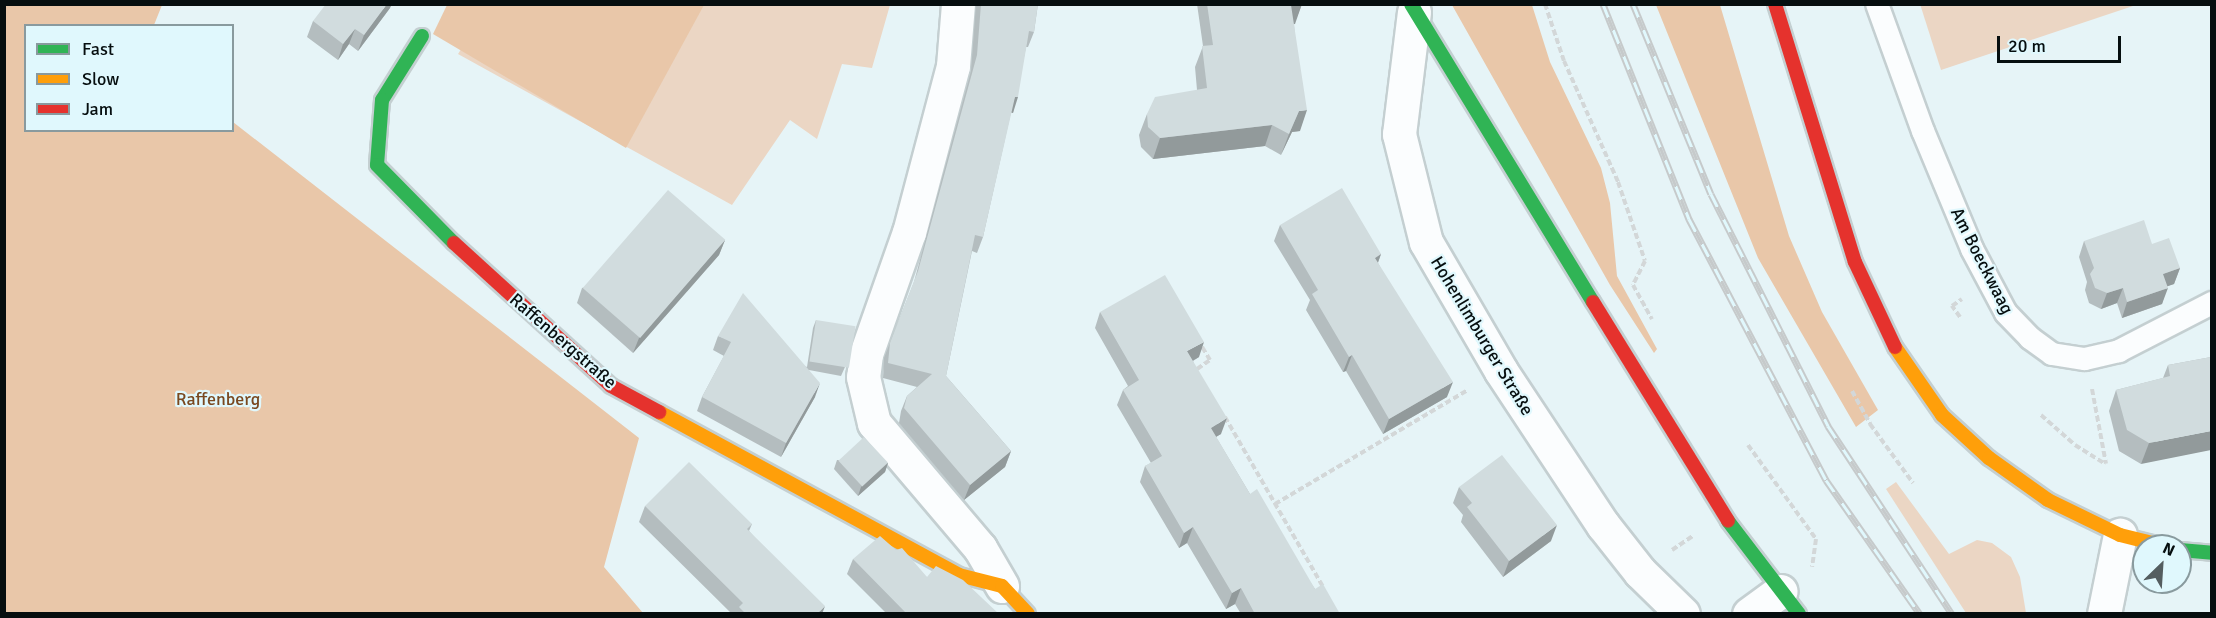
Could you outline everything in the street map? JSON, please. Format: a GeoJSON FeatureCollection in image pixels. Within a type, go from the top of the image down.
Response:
{"type":"FeatureCollection","features":[{"type":"Feature","properties":{"kind":"street"},"geometry":{"type":"LineString","coordinates":[[958,4],[953,66],[909,232],[866,354],[863,377],[874,423],[980,548],[1002,586],[1028,614]]}},
{"type":"Feature","properties":{"kind":"street"},"geometry":{"type":"LineString","coordinates":[[1775,4],[1856,262],[1893,345],[1942,415],[1989,458],[2048,500],[2120,535],[2132,538]]}},
{"type":"Feature","properties":{"kind":"street","name":"Hohenlimburger Straße"},"geometry":{"type":"LineString","coordinates":[[1412,8],[1399,134],[1426,242],[1501,370],[1603,525],[1640,572],[1683,614]]}},
{"type":"Feature","properties":{"kind":"street","name":"Hohenlimburger Straße"},"geometry":{"type":"LineString","coordinates":[[1412,8],[1725,517],[1790,602],[1749,614]]}},
{"type":"Feature","properties":{"kind":"street","name":"Raffenbergstraße"},"geometry":{"type":"LineString","coordinates":[[422,36],[382,100],[377,165],[418,211],[611,386],[959,575],[1002,586]]}},
{"type":"Feature","properties":{"kind":"street"},"geometry":{"type":"LineString","coordinates":[[2104,614],[2120,535]]}},
{"type":"Feature","properties":{"kind":"street"},"geometry":{"type":"LineString","coordinates":[[2192,551],[2211,553]]}},
{"type":"Feature","properties":{"kind":"lane","name":"Am Boeckwaag"},"geometry":{"type":"LineString","coordinates":[[1877,4],[1923,131],[1972,249],[2006,313],[2030,339],[2052,354],[2085,359],[2119,351],[2205,305]]}},
{"type":"Feature","properties":{"kind":"path"},"geometry":{"type":"LineString","coordinates":[[1545,4],[1564,61],[1618,182],[1644,261]]}},
{"type":"Feature","properties":{"kind":"path"},"geometry":{"type":"LineString","coordinates":[[1198,339],[1210,360],[1196,367],[1202,377]]}},
{"type":"Feature","properties":{"kind":"path"},"geometry":{"type":"LineString","coordinates":[[1275,504],[1501,370]]}},
{"type":"Feature","properties":{"kind":"path"},"geometry":{"type":"LineString","coordinates":[[1852,391],[1870,424],[1913,483]]}},
{"type":"Feature","properties":{"kind":"path"},"geometry":{"type":"LineString","coordinates":[[1219,406],[1328,594]]}},
{"type":"Feature","properties":{"kind":"path"},"geometry":{"type":"LineString","coordinates":[[2041,415],[2075,445],[2106,464]]}},
{"type":"Feature","properties":{"kind":"path"},"geometry":{"type":"LineString","coordinates":[[1748,445],[1816,539]]}},
{"type":"Feature","properties":{"kind":"path"},"geometry":{"type":"LineString","coordinates":[[1307,581],[1316,575]]}},
{"type":"Feature","properties":{"kind":"shaded area"},"geometry":{"type":"Polygon","coordinates":[[[1920,4],[2136,4],[2136,5],[1941,70],[1920,4]]]}},
{"type":"Feature","properties":{"kind":"shaded area"},"geometry":{"type":"Polygon","coordinates":[[[489,5],[890,5],[872,68],[842,64],[817,139],[790,120],[732,205],[458,54],[489,5]]]}},
{"type":"Feature","properties":{"kind":"shaded area"},"geometry":{"type":"Polygon","coordinates":[[[1896,482],[1949,554],[1977,540],[1992,543],[2011,557],[2020,577],[2026,613],[1966,613],[1886,489],[1896,482]]]}},
{"type":"Feature","properties":{"kind":"green space","name":"Raffenberg"},"geometry":{"type":"Polygon","coordinates":[[[4,5],[162,5],[154,24],[24,24],[24,132],[234,132],[234,123],[639,438],[604,567],[643,613],[5,613],[4,5]]]}},
{"type":"Feature","properties":{"kind":"green space"},"geometry":{"type":"Polygon","coordinates":[[[447,5],[704,5],[626,148],[433,34],[447,5]]]}},
{"type":"Feature","properties":{"kind":"green space"},"geometry":{"type":"Polygon","coordinates":[[[1452,5],[1532,5],[1550,62],[1601,168],[1610,203],[1617,276],[1657,349],[1654,353],[1610,285],[1452,5]]]}},
{"type":"Feature","properties":{"kind":"green space"},"geometry":{"type":"Polygon","coordinates":[[[1656,5],[1720,5],[1789,236],[1822,312],[1878,410],[1856,427],[1758,258],[1656,5]]]}},
{"type":"Feature","properties":{"kind":"building"},"geometry":{"type":"Polygon","coordinates":[[[326,4],[387,4],[364,35],[355,29],[343,44],[313,21],[326,4]]]}},
{"type":"Feature","properties":{"kind":"building"},"geometry":{"type":"Polygon","coordinates":[[[981,4],[1038,4],[1034,32],[1029,31],[1018,97],[1015,97],[983,237],[975,235],[946,376],[1011,451],[970,485],[904,408],[907,396],[932,374],[888,363],[890,343],[918,271],[977,55],[981,4]]]}},
{"type":"Feature","properties":{"kind":"building"},"geometry":{"type":"Polygon","coordinates":[[[1207,4],[1296,4],[1291,5],[1307,110],[1299,111],[1289,134],[1272,125],[1160,138],[1148,127],[1147,114],[1155,97],[1207,88],[1202,46],[1213,45],[1207,4]]]}},
{"type":"Feature","properties":{"kind":"building"},"geometry":{"type":"Polygon","coordinates":[[[1342,188],[1381,254],[1375,258],[1453,382],[1389,419],[1352,355],[1349,357],[1312,294],[1318,290],[1280,225],[1342,188]]]}},
{"type":"Feature","properties":{"kind":"building"},"geometry":{"type":"Polygon","coordinates":[[[668,190],[725,240],[640,338],[583,288],[668,190]]]}},
{"type":"Feature","properties":{"kind":"building"},"geometry":{"type":"Polygon","coordinates":[[[2144,220],[2152,244],[2169,238],[2180,268],[2163,274],[2168,288],[2127,302],[2123,288],[2107,293],[2095,288],[2090,274],[2094,268],[2084,241],[2144,220]]]}},
{"type":"Feature","properties":{"kind":"building"},"geometry":{"type":"Polygon","coordinates":[[[1165,275],[1204,342],[1187,351],[1227,418],[1211,428],[1250,494],[1257,489],[1315,589],[1323,584],[1340,614],[1255,614],[1241,588],[1232,593],[1193,527],[1184,533],[1145,466],[1162,456],[1123,390],[1139,380],[1100,312],[1165,275]]]}},
{"type":"Feature","properties":{"kind":"building"},"geometry":{"type":"Polygon","coordinates":[[[743,293],[820,383],[786,443],[702,397],[731,342],[718,336],[743,293]]]}},
{"type":"Feature","properties":{"kind":"building"},"geometry":{"type":"Polygon","coordinates":[[[816,320],[856,326],[849,368],[809,361],[816,320]]]}},
{"type":"Feature","properties":{"kind":"building"},"geometry":{"type":"Polygon","coordinates":[[[2211,357],[2211,431],[2149,443],[2127,430],[2116,390],[2170,376],[2168,365],[2211,357]]]}},
{"type":"Feature","properties":{"kind":"building"},"geometry":{"type":"Polygon","coordinates":[[[864,437],[888,463],[862,486],[838,461],[864,437]]]}},
{"type":"Feature","properties":{"kind":"building"},"geometry":{"type":"Polygon","coordinates":[[[1502,455],[1557,525],[1509,561],[1467,507],[1472,503],[1459,487],[1502,455]]]}},
{"type":"Feature","properties":{"kind":"building"},"geometry":{"type":"Polygon","coordinates":[[[689,462],[752,524],[747,529],[825,606],[817,614],[746,614],[739,607],[743,603],[645,506],[689,462]]]}},
{"type":"Feature","properties":{"kind":"building"},"geometry":{"type":"Polygon","coordinates":[[[880,536],[896,550],[902,548],[927,577],[936,566],[963,580],[999,614],[907,614],[853,559],[880,536]]]}},
{"type":"Feature","properties":{"kind":"railway"},"geometry":{"type":"LineString","coordinates":[[1603,4],[1689,219],[1826,480],[1920,614]]}},
{"type":"Feature","properties":{"kind":"railway"},"geometry":{"type":"LineString","coordinates":[[1633,4],[1711,194],[1828,426],[1952,614]]}},
{"type":"Feature","properties":{"kind":"traffic: fast"},"geometry":{"type":"LineString","coordinates":[[1411,4],[1593,302]]}},
{"type":"Feature","properties":{"kind":"traffic: fast"},"geometry":{"type":"LineString","coordinates":[[422,36],[382,100],[377,165],[454,243]]}},
{"type":"Feature","properties":{"kind":"traffic: fast"},"geometry":{"type":"LineString","coordinates":[[1728,521],[1799,614]]}},
{"type":"Feature","properties":{"kind":"traffic: fast"},"geometry":{"type":"LineString","coordinates":[[2192,551],[2212,553]]}},
{"type":"Feature","properties":{"kind":"traffic: slow"},"geometry":{"type":"LineString","coordinates":[[1895,347],[1942,415],[1989,458],[2048,500],[2120,535],[2132,538]]}},
{"type":"Feature","properties":{"kind":"traffic: slow"},"geometry":{"type":"LineString","coordinates":[[659,412],[959,575],[1002,586],[1028,614]]}},
{"type":"Feature","properties":{"kind":"traffic: jam"},"geometry":{"type":"LineString","coordinates":[[1775,4],[1855,262],[1895,347]]}},
{"type":"Feature","properties":{"kind":"traffic: jam"},"geometry":{"type":"LineString","coordinates":[[454,243],[611,386],[659,412]]}},
{"type":"Feature","properties":{"kind":"traffic: jam"},"geometry":{"type":"LineString","coordinates":[[1593,302],[1728,521]]}}]}
